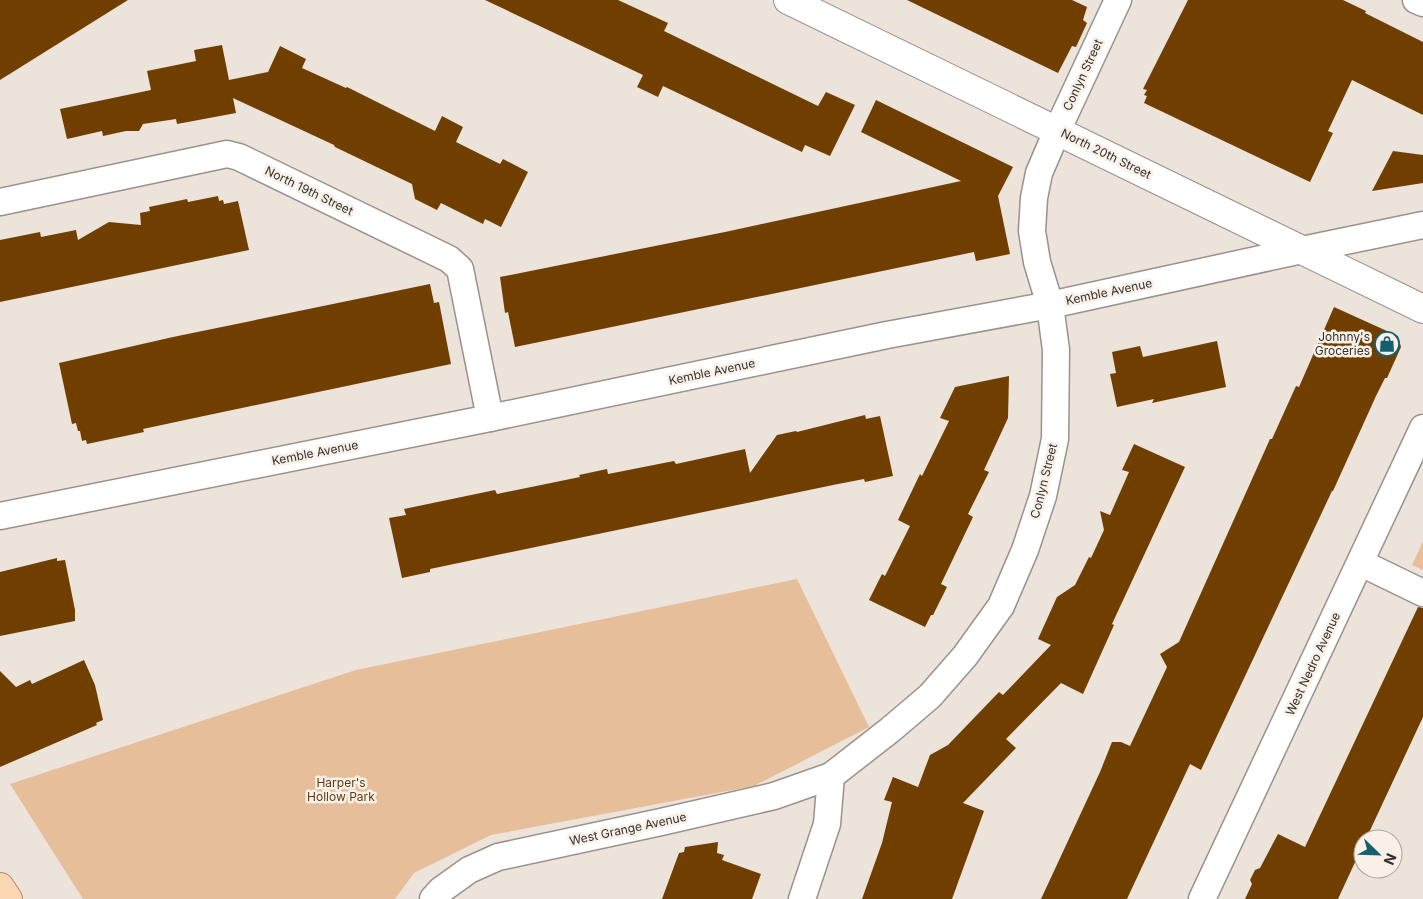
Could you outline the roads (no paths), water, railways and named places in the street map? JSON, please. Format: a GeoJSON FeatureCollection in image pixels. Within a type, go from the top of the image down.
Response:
{"type":"FeatureCollection","features":[{"type":"Feature","properties":{"kind":"main road"},"geometry":{"type":"LineString","coordinates":[[0,887],[8,899]]}},
{"type":"Feature","properties":{"kind":"street","name":"North 20th Street"},"geometry":{"type":"LineString","coordinates":[[788,0],[1423,310]]}},
{"type":"Feature","properties":{"kind":"street","name":"Conlyn Street"},"geometry":{"type":"LineString","coordinates":[[831,776],[930,696],[965,656],[1001,606],[1025,550],[1043,496],[1054,439],[1056,350],[1050,305],[1032,231],[1034,198],[1039,173],[1118,0]]}},
{"type":"Feature","properties":{"kind":"street"},"geometry":{"type":"LineString","coordinates":[[1416,0],[1423,3]]}},
{"type":"Feature","properties":{"kind":"street","name":"North 19th Street"},"geometry":{"type":"LineString","coordinates":[[0,202],[227,154],[239,157],[449,259],[460,269],[490,418]]}},
{"type":"Feature","properties":{"kind":"street","name":"Kemble Avenue"},"geometry":{"type":"LineString","coordinates":[[0,516],[490,418],[887,335],[1050,305],[1423,225]]}},
{"type":"Feature","properties":{"kind":"street","name":"West Nedro Avenue"},"geometry":{"type":"LineString","coordinates":[[1202,899],[1423,428]]}},
{"type":"Feature","properties":{"kind":"street"},"geometry":{"type":"LineString","coordinates":[[1361,563],[1423,593]]}},
{"type":"Feature","properties":{"kind":"street"},"geometry":{"type":"LineString","coordinates":[[802,899],[827,824],[831,776]]}},
{"type":"Feature","properties":{"kind":"street","name":"West Grange Avenue"},"geometry":{"type":"LineString","coordinates":[[433,899],[441,890],[469,870],[498,857],[774,796],[831,776]]}},
{"type":"Feature","properties":{"kind":"place","name":"Johnny's Groceries"},"geometry":{"type":"Point","coordinates":[1387,344]}},
{"type":"Feature","properties":{"kind":"park label","name":"Harper's Hollow Park"},"geometry":{"type":"Point","coordinates":[341,790]}}]}
